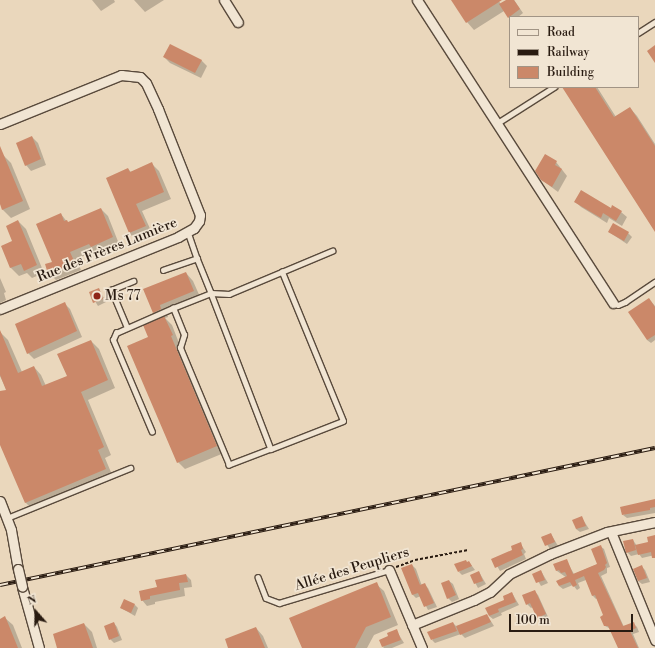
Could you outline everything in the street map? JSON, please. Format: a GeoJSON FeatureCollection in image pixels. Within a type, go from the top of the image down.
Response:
{"type":"FeatureCollection","features":[{"type":"Feature","properties":{"kind":"street"},"geometry":{"type":"LineString","coordinates":[[224,0],[238,22]]}},
{"type":"Feature","properties":{"kind":"street"},"geometry":{"type":"LineString","coordinates":[[417,0],[613,303]]}},
{"type":"Feature","properties":{"kind":"street","name":"Rue des Frères Lumière"},"geometry":{"type":"LineString","coordinates":[[0,124],[121,75],[140,77],[146,83],[158,109],[200,215],[199,221],[194,228],[188,232],[0,309]]}},
{"type":"Feature","properties":{"kind":"street"},"geometry":{"type":"LineString","coordinates":[[0,502],[7,518],[22,587],[38,648]]}},
{"type":"Feature","properties":{"kind":"street"},"geometry":{"type":"LineString","coordinates":[[412,625],[490,592],[509,574],[550,554],[581,541],[611,532],[655,522]]}},
{"type":"Feature","properties":{"kind":"street"},"geometry":{"type":"LineString","coordinates":[[611,532],[655,640]]}},
{"type":"Feature","properties":{"kind":"street"},"geometry":{"type":"LineString","coordinates":[[389,570],[412,625],[419,647]]}},
{"type":"Feature","properties":{"kind":"lane"},"geometry":{"type":"LineString","coordinates":[[639,32],[655,22]]}},
{"type":"Feature","properties":{"kind":"lane"},"geometry":{"type":"LineString","coordinates":[[496,124],[552,88]]}},
{"type":"Feature","properties":{"kind":"lane"},"geometry":{"type":"LineString","coordinates":[[188,232],[271,449]]}},
{"type":"Feature","properties":{"kind":"lane"},"geometry":{"type":"LineString","coordinates":[[152,432],[113,340],[116,333],[172,308],[211,293],[229,294],[332,251]]}},
{"type":"Feature","properties":{"kind":"lane"},"geometry":{"type":"LineString","coordinates":[[163,270],[197,258]]}},
{"type":"Feature","properties":{"kind":"lane"},"geometry":{"type":"LineString","coordinates":[[172,308],[184,335],[180,348],[229,465],[343,421],[282,272]]}},
{"type":"Feature","properties":{"kind":"lane"},"geometry":{"type":"LineString","coordinates":[[127,328],[111,290],[133,281]]}},
{"type":"Feature","properties":{"kind":"lane"},"geometry":{"type":"LineString","coordinates":[[613,303],[618,305],[625,302],[655,282]]}},
{"type":"Feature","properties":{"kind":"lane"},"geometry":{"type":"LineString","coordinates":[[7,518],[130,468]]}},
{"type":"Feature","properties":{"kind":"lane","name":"Allée des Peupliers"},"geometry":{"type":"LineString","coordinates":[[258,577],[266,598],[279,602],[389,570]]}},
{"type":"Feature","properties":{"kind":"path","name":"Allée des Peupliers"},"geometry":{"type":"LineString","coordinates":[[389,570],[415,560],[468,550]]}},
{"type":"Feature","properties":{"kind":"building"},"geometry":{"type":"Polygon","coordinates":[[[451,0],[502,0],[466,23],[451,0]]]}},
{"type":"Feature","properties":{"kind":"building"},"geometry":{"type":"Polygon","coordinates":[[[506,0],[514,0],[520,9],[508,18],[499,4],[506,0]]]}},
{"type":"Feature","properties":{"kind":"building"},"geometry":{"type":"Polygon","coordinates":[[[170,44],[202,60],[195,73],[163,57],[170,44]]]}},
{"type":"Feature","properties":{"kind":"building"},"geometry":{"type":"Polygon","coordinates":[[[655,45],[655,63],[647,51],[655,45]]]}},
{"type":"Feature","properties":{"kind":"building"},"geometry":{"type":"Polygon","coordinates":[[[563,88],[596,88],[614,117],[630,107],[655,146],[655,232],[563,88]]]}},
{"type":"Feature","properties":{"kind":"building"},"geometry":{"type":"Polygon","coordinates":[[[32,136],[41,159],[25,166],[16,143],[32,136]]]}},
{"type":"Feature","properties":{"kind":"building"},"geometry":{"type":"Polygon","coordinates":[[[0,146],[23,201],[2,210],[0,204],[0,146]]]}},
{"type":"Feature","properties":{"kind":"building"},"geometry":{"type":"Polygon","coordinates":[[[545,154],[557,161],[555,165],[562,169],[552,187],[541,180],[535,171],[545,154]]]}},
{"type":"Feature","properties":{"kind":"building"},"geometry":{"type":"Polygon","coordinates":[[[152,162],[164,192],[136,204],[146,226],[129,233],[106,178],[128,168],[130,172],[152,162]]]}},
{"type":"Feature","properties":{"kind":"building"},"geometry":{"type":"Polygon","coordinates":[[[581,190],[611,208],[612,205],[622,211],[616,221],[603,213],[601,218],[574,202],[581,190]]]}},
{"type":"Feature","properties":{"kind":"building"},"geometry":{"type":"Polygon","coordinates":[[[101,208],[113,237],[91,247],[89,244],[70,252],[75,263],[48,274],[45,264],[52,262],[36,224],[61,213],[64,221],[67,220],[68,222],[101,208]]]}},
{"type":"Feature","properties":{"kind":"building"},"geometry":{"type":"Polygon","coordinates":[[[18,220],[37,265],[24,271],[21,264],[10,268],[1,246],[12,241],[6,226],[18,220]]]}},
{"type":"Feature","properties":{"kind":"building"},"geometry":{"type":"Polygon","coordinates":[[[613,223],[629,232],[624,241],[608,232],[613,223]]]}},
{"type":"Feature","properties":{"kind":"building"},"geometry":{"type":"Polygon","coordinates":[[[186,272],[194,291],[160,305],[161,309],[153,313],[143,289],[186,272]]]}},
{"type":"Feature","properties":{"kind":"building"},"geometry":{"type":"Polygon","coordinates":[[[99,288],[103,299],[93,303],[89,292],[99,288]]]}},
{"type":"Feature","properties":{"kind":"building"},"geometry":{"type":"Polygon","coordinates":[[[649,298],[655,307],[655,335],[647,340],[628,312],[649,298]]]}},
{"type":"Feature","properties":{"kind":"building"},"geometry":{"type":"Polygon","coordinates":[[[65,302],[77,331],[27,354],[15,324],[65,302]]]}},
{"type":"Feature","properties":{"kind":"building"},"geometry":{"type":"Polygon","coordinates":[[[164,316],[217,446],[177,463],[127,346],[148,337],[143,325],[164,316]]]}},
{"type":"Feature","properties":{"kind":"building"},"geometry":{"type":"Polygon","coordinates":[[[0,330],[18,373],[34,366],[42,386],[67,376],[57,354],[91,340],[108,380],[81,392],[104,447],[98,450],[106,469],[25,503],[0,445],[0,391],[6,390],[0,375],[0,330]]]}},
{"type":"Feature","properties":{"kind":"building"},"geometry":{"type":"Polygon","coordinates":[[[655,499],[655,507],[650,508],[650,510],[622,515],[620,507],[655,499]]]}},
{"type":"Feature","properties":{"kind":"building"},"geometry":{"type":"Polygon","coordinates":[[[582,516],[586,526],[576,529],[572,520],[582,516]]]}},
{"type":"Feature","properties":{"kind":"building"},"geometry":{"type":"Polygon","coordinates":[[[551,533],[555,542],[545,546],[541,537],[551,533]]]}},
{"type":"Feature","properties":{"kind":"building"},"geometry":{"type":"Polygon","coordinates":[[[655,535],[655,558],[652,558],[651,552],[638,555],[635,545],[648,542],[647,537],[655,535]]]}},
{"type":"Feature","properties":{"kind":"building"},"geometry":{"type":"Polygon","coordinates":[[[633,539],[636,550],[626,553],[623,541],[633,539]]]}},
{"type":"Feature","properties":{"kind":"building"},"geometry":{"type":"Polygon","coordinates":[[[521,542],[523,549],[521,550],[523,555],[495,568],[491,559],[512,550],[511,546],[521,542]]]}},
{"type":"Feature","properties":{"kind":"building"},"geometry":{"type":"Polygon","coordinates":[[[601,545],[607,563],[604,570],[598,573],[623,626],[634,622],[636,628],[630,631],[638,648],[618,648],[608,626],[604,626],[600,617],[603,615],[595,595],[592,596],[584,576],[575,580],[577,585],[573,587],[570,582],[559,586],[556,581],[567,576],[565,572],[561,573],[559,570],[556,571],[553,564],[567,559],[573,574],[597,564],[591,549],[601,545]]]}},
{"type":"Feature","properties":{"kind":"building"},"geometry":{"type":"Polygon","coordinates":[[[466,560],[467,562],[469,561],[472,566],[458,572],[454,564],[466,560]]]}},
{"type":"Feature","properties":{"kind":"building"},"geometry":{"type":"Polygon","coordinates":[[[412,564],[420,585],[425,583],[434,603],[424,607],[418,593],[412,595],[401,568],[412,564]]]}},
{"type":"Feature","properties":{"kind":"building"},"geometry":{"type":"Polygon","coordinates":[[[642,565],[647,578],[638,581],[633,569],[642,565]]]}},
{"type":"Feature","properties":{"kind":"building"},"geometry":{"type":"Polygon","coordinates":[[[541,570],[545,580],[536,583],[532,574],[541,570]]]}},
{"type":"Feature","properties":{"kind":"building"},"geometry":{"type":"Polygon","coordinates":[[[479,571],[483,581],[474,584],[470,575],[479,571]]]}},
{"type":"Feature","properties":{"kind":"building"},"geometry":{"type":"Polygon","coordinates":[[[186,574],[188,582],[179,583],[180,590],[150,596],[150,599],[141,601],[139,591],[157,587],[155,580],[186,574]]]}},
{"type":"Feature","properties":{"kind":"building"},"geometry":{"type":"Polygon","coordinates":[[[449,580],[456,595],[447,599],[441,583],[449,580]]]}},
{"type":"Feature","properties":{"kind":"building"},"geometry":{"type":"Polygon","coordinates":[[[377,582],[391,617],[366,627],[355,648],[302,648],[289,618],[377,582]]]}},
{"type":"Feature","properties":{"kind":"building"},"geometry":{"type":"Polygon","coordinates":[[[535,590],[546,614],[537,618],[530,603],[526,605],[522,595],[535,590]]]}},
{"type":"Feature","properties":{"kind":"building"},"geometry":{"type":"Polygon","coordinates":[[[512,592],[516,602],[498,609],[499,612],[489,616],[485,608],[504,600],[503,596],[512,592]]]}},
{"type":"Feature","properties":{"kind":"building"},"geometry":{"type":"Polygon","coordinates":[[[124,599],[135,604],[131,613],[120,608],[124,599]]]}},
{"type":"Feature","properties":{"kind":"building"},"geometry":{"type":"Polygon","coordinates":[[[487,614],[491,622],[460,635],[456,626],[487,614]]]}},
{"type":"Feature","properties":{"kind":"building"},"geometry":{"type":"Polygon","coordinates":[[[5,616],[18,648],[0,648],[0,619],[5,616]]]}},
{"type":"Feature","properties":{"kind":"building"},"geometry":{"type":"Polygon","coordinates":[[[114,622],[119,636],[109,640],[104,626],[114,622]]]}},
{"type":"Feature","properties":{"kind":"building"},"geometry":{"type":"Polygon","coordinates":[[[453,622],[457,631],[431,640],[427,632],[453,622]]]}},
{"type":"Feature","properties":{"kind":"building"},"geometry":{"type":"Polygon","coordinates":[[[84,623],[93,648],[57,648],[53,634],[84,623]]]}},
{"type":"Feature","properties":{"kind":"building"},"geometry":{"type":"Polygon","coordinates":[[[256,627],[265,648],[228,648],[225,639],[256,627]]]}},
{"type":"Feature","properties":{"kind":"building"},"geometry":{"type":"Polygon","coordinates":[[[397,629],[401,640],[382,647],[379,640],[388,636],[387,633],[397,629]]]}},
{"type":"Feature","properties":{"kind":"railway"},"geometry":{"type":"LineString","coordinates":[[0,585],[655,448]]}},
{"type":"Feature","properties":{"kind":"place","name":"Ms 77"},"geometry":{"type":"Point","coordinates":[97,296]}}]}
